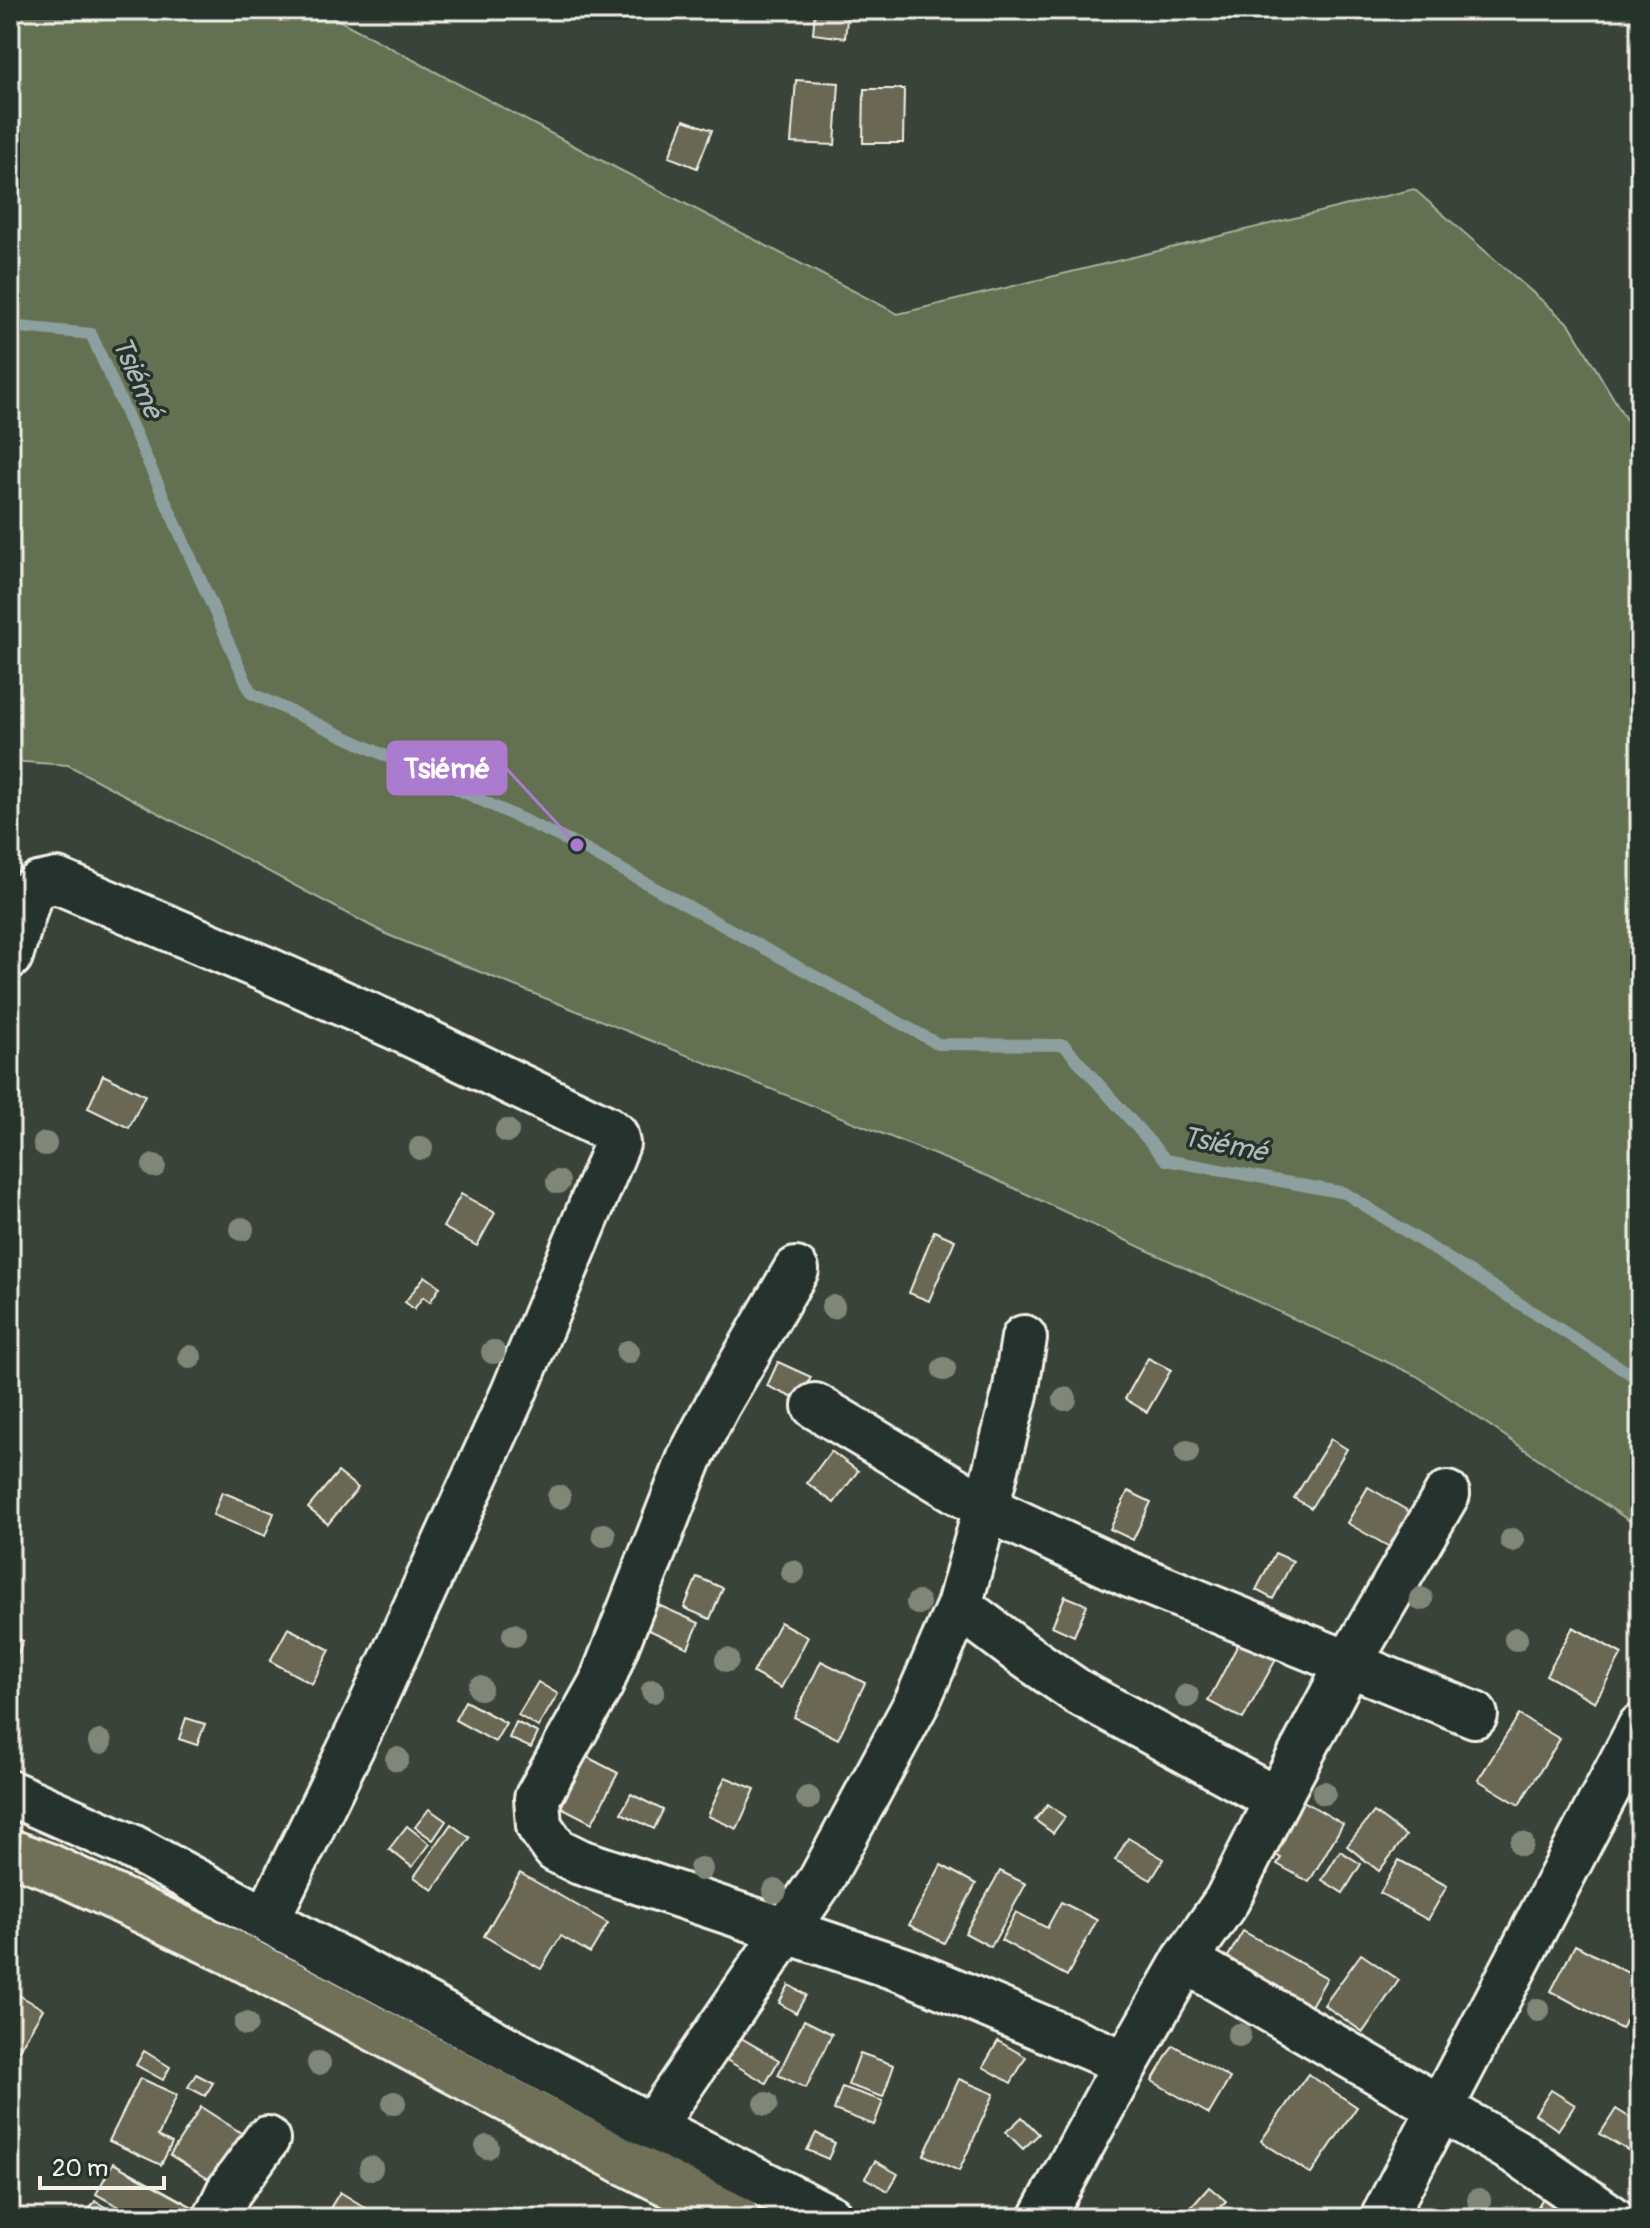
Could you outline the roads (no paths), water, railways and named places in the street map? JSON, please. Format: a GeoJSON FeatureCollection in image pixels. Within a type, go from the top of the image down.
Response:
{"type":"FeatureCollection","features":[{"type":"Feature","properties":{"kind":"main road"},"geometry":{"type":"LineString","coordinates":[[10,1852],[48,1866],[229,1951],[625,2162],[737,2218]]}},
{"type":"Feature","properties":{"kind":"street"},"geometry":{"type":"LineString","coordinates":[[10,956],[30,892],[38,885],[57,881],[398,1028],[615,1135],[617,1144],[514,1392],[365,1719],[267,1919]]}},
{"type":"Feature","properties":{"kind":"street"},"geometry":{"type":"LineString","coordinates":[[796,1270],[690,1458],[601,1684],[537,1798],[539,1826],[556,1850],[580,1862],[904,1970],[1126,2063]]}},
{"type":"Feature","properties":{"kind":"street"},"geometry":{"type":"LineString","coordinates":[[625,2162],[821,1880],[917,1702],[959,1606],[1015,1394],[1024,1338]]}},
{"type":"Feature","properties":{"kind":"street"},"geometry":{"type":"LineString","coordinates":[[815,1406],[986,1508],[1128,1574],[1475,1715]]}},
{"type":"Feature","properties":{"kind":"street"},"geometry":{"type":"LineString","coordinates":[[1042,2218],[1185,1960],[1227,1900],[1349,1663],[1447,1494]]}},
{"type":"Feature","properties":{"kind":"street"},"geometry":{"type":"LineString","coordinates":[[959,1606],[1078,1692],[1277,1800]]}},
{"type":"Feature","properties":{"kind":"street"},"geometry":{"type":"LineString","coordinates":[[1383,2218],[1640,1727]]}},
{"type":"Feature","properties":{"kind":"street"},"geometry":{"type":"LineString","coordinates":[[10,1793],[130,1846],[437,2013],[831,2218]]}},
{"type":"Feature","properties":{"kind":"street"},"geometry":{"type":"LineString","coordinates":[[1185,1960],[1521,2155],[1612,2218]]}},
{"type":"Feature","properties":{"kind":"street"},"geometry":{"type":"LineString","coordinates":[[216,2218],[229,2191],[267,2139]]}},
{"type":"Feature","properties":{"kind":"waterway","name":"Tsiémé"},"geometry":{"type":"LineString","coordinates":[[10,326],[91,334],[251,693],[577,845],[938,1044],[1064,1045],[1166,1160],[1345,1193],[1640,1380]]}},
{"type":"Feature","properties":{"kind":"place","name":"Tsiémé"},"geometry":{"type":"Point","coordinates":[577,845]}}]}
